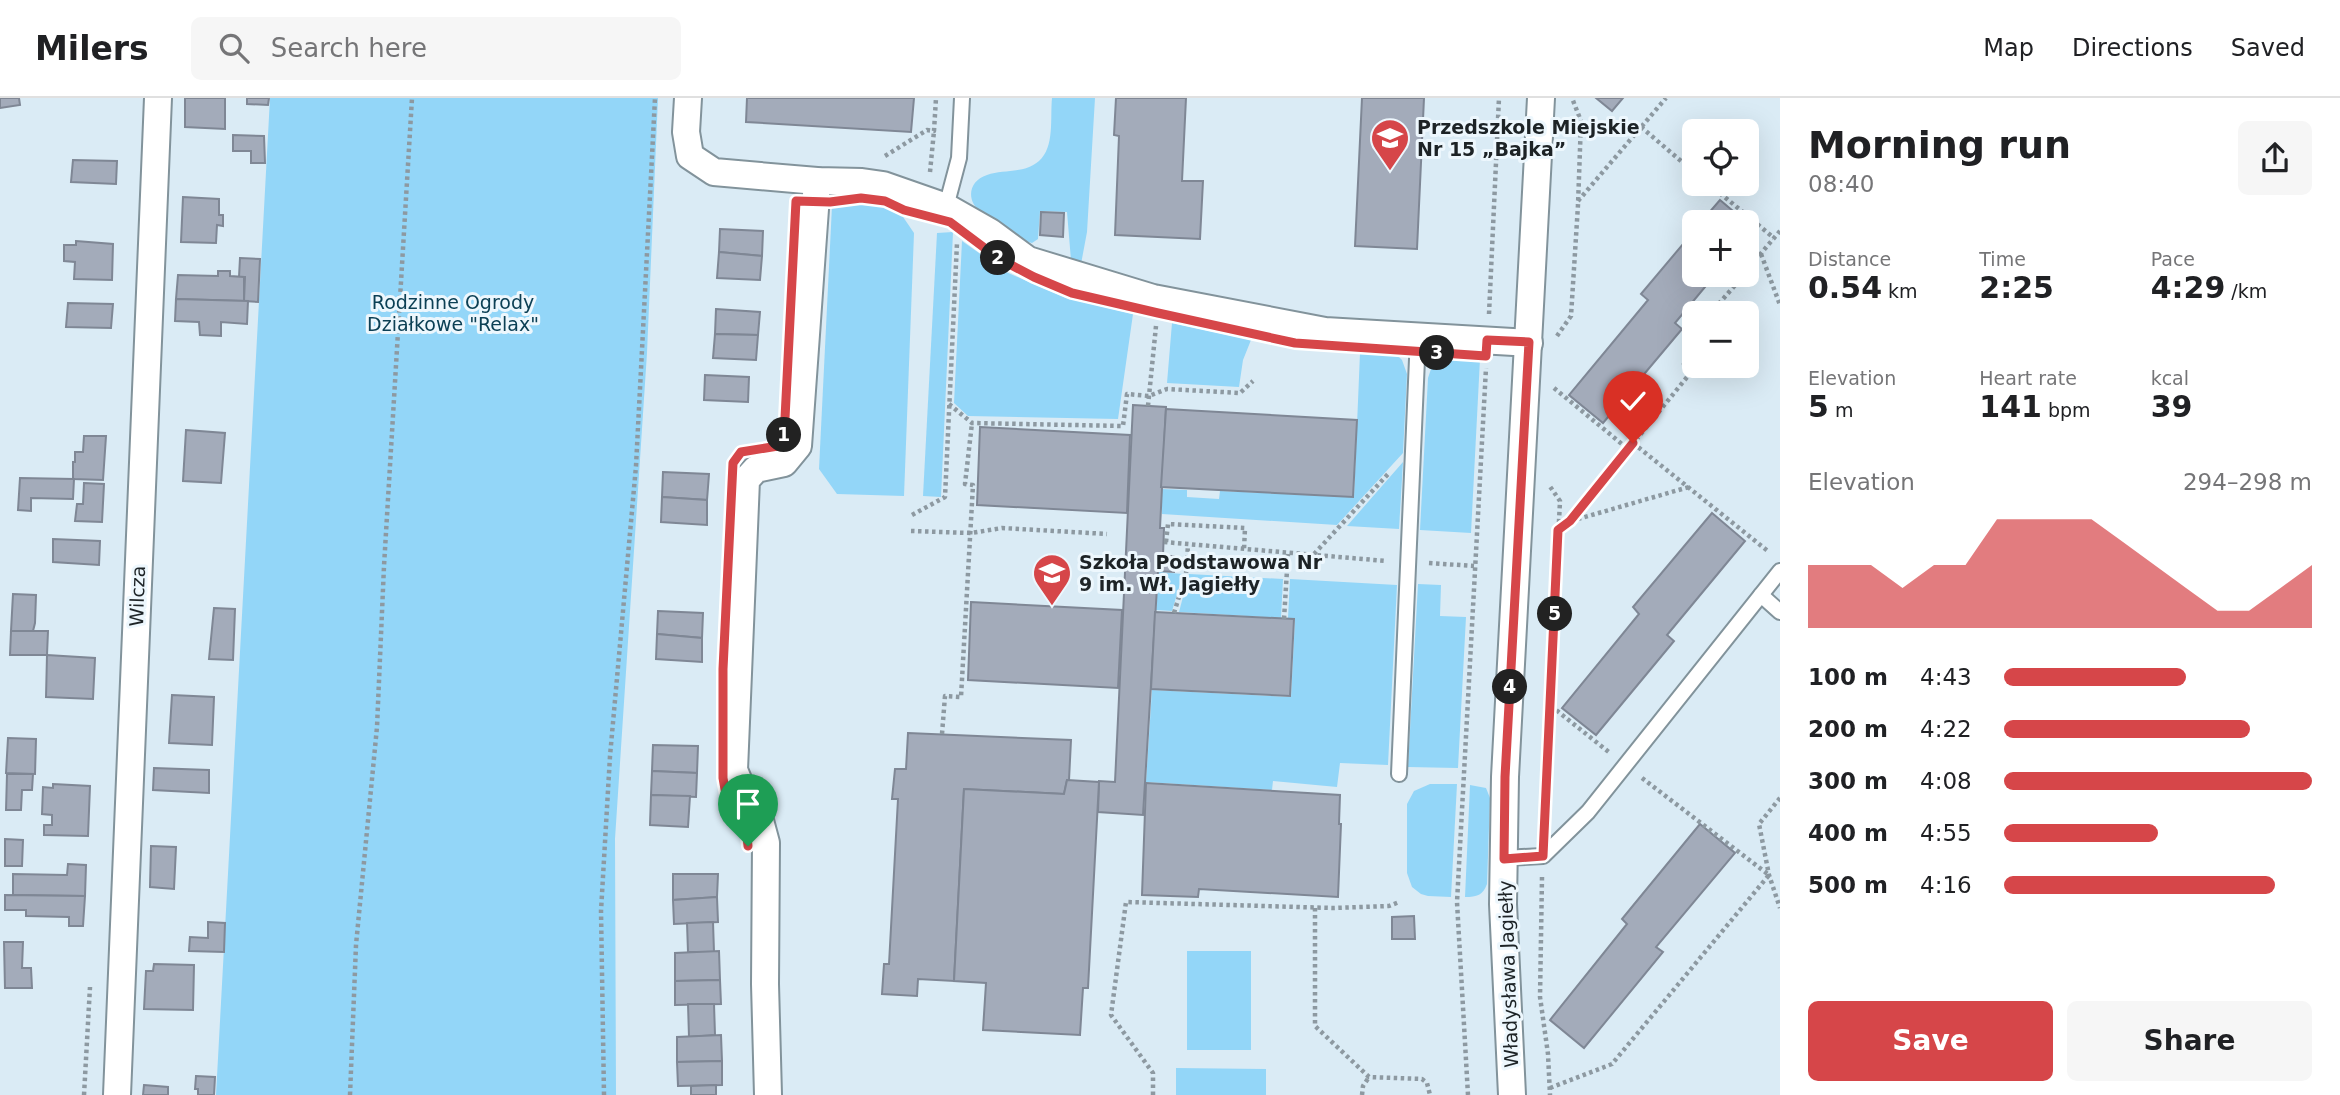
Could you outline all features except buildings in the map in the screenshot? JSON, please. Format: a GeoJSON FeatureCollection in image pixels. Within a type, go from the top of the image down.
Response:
{"type":"FeatureCollection","features":[{"type":"Feature","properties":{"kind":"street","name":"Wilcza"},"geometry":{"type":"LineString","coordinates":[[117,1095],[158,98]]}},
{"type":"Feature","properties":{"kind":"street"},"geometry":{"type":"LineString","coordinates":[[688,98],[686,132],[690,156],[714,172],[883,185],[936,204],[990,232],[1028,260],[1153,298],[1325,331],[1540,343]]}},
{"type":"Feature","properties":{"kind":"street","name":"Władysława Jagiełły"},"geometry":{"type":"LineString","coordinates":[[1512,1095],[1503,904],[1505,777],[1540,343],[1541,98]]}},
{"type":"Feature","properties":{"kind":"street"},"geometry":{"type":"LineString","coordinates":[[768,1095],[765,985],[766,843],[759,817],[744,794],[734,770],[746,480],[757,469],[784,463],[798,446],[817,181]]}},
{"type":"Feature","properties":{"kind":"lane"},"geometry":{"type":"LineString","coordinates":[[936,204],[959,158],[962,98]]}},
{"type":"Feature","properties":{"kind":"lane"},"geometry":{"type":"LineString","coordinates":[[1399,774],[1418,336]]}},
{"type":"Feature","properties":{"kind":"lane"},"geometry":{"type":"LineString","coordinates":[[1504,859],[1543,856],[1588,812],[1780,571]]}},
{"type":"Feature","properties":{"kind":"lane"},"geometry":{"type":"LineString","coordinates":[[1761,595],[1780,612]]}},
{"type":"Feature","properties":{"kind":"path"},"geometry":{"type":"LineString","coordinates":[[350,1095],[356,945],[377,727],[412,98]]}},
{"type":"Feature","properties":{"kind":"path"},"geometry":{"type":"LineString","coordinates":[[604,1095],[601,911],[610,756],[636,466],[655,98]]}},
{"type":"Feature","properties":{"kind":"path"},"geometry":{"type":"LineString","coordinates":[[936,98],[936,204]]}},
{"type":"Feature","properties":{"kind":"path"},"geometry":{"type":"LineString","coordinates":[[1468,1095],[1457,902],[1499,98]]}},
{"type":"Feature","properties":{"kind":"path"},"geometry":{"type":"LineString","coordinates":[[1540,343],[1571,316],[1581,121],[1572,98]]}},
{"type":"Feature","properties":{"kind":"path"},"geometry":{"type":"LineString","coordinates":[[1578,202],[1666,98]]}},
{"type":"Feature","properties":{"kind":"path"},"geometry":{"type":"LineString","coordinates":[[1640,127],[1682,162]]}},
{"type":"Feature","properties":{"kind":"path"},"geometry":{"type":"LineString","coordinates":[[881,159],[927,130],[934,131]]}},
{"type":"Feature","properties":{"kind":"path"},"geometry":{"type":"LineString","coordinates":[[1723,196],[1774,238]]}},
{"type":"Feature","properties":{"kind":"path"},"geometry":{"type":"LineString","coordinates":[[1759,256],[1780,231]]}},
{"type":"Feature","properties":{"kind":"path"},"geometry":{"type":"LineString","coordinates":[[912,515],[945,497],[957,237]]}},
{"type":"Feature","properties":{"kind":"path"},"geometry":{"type":"LineString","coordinates":[[1761,254],[1780,305]]}},
{"type":"Feature","properties":{"kind":"path"},"geometry":{"type":"LineString","coordinates":[[1721,301],[1733,287]]}},
{"type":"Feature","properties":{"kind":"path"},"geometry":{"type":"LineString","coordinates":[[1148,405],[1157,316]]}},
{"type":"Feature","properties":{"kind":"path"},"geometry":{"type":"LineString","coordinates":[[1558,530],[1570,521],[1686,378]]}},
{"type":"Feature","properties":{"kind":"path"},"geometry":{"type":"LineString","coordinates":[[1545,380],[1628,449]]}},
{"type":"Feature","properties":{"kind":"path"},"geometry":{"type":"LineString","coordinates":[[949,404],[972,423],[1123,426],[1127,394],[1149,396],[1167,389],[1240,393],[1253,381]]}},
{"type":"Feature","properties":{"kind":"path"},"geometry":{"type":"LineString","coordinates":[[942,734],[945,696],[961,697],[973,485],[965,484],[972,423]]}},
{"type":"Feature","properties":{"kind":"path"},"geometry":{"type":"LineString","coordinates":[[1633,443],[1772,554],[1776,548]]}},
{"type":"Feature","properties":{"kind":"path"},"geometry":{"type":"LineString","coordinates":[[1313,555],[1413,447]]}},
{"type":"Feature","properties":{"kind":"path"},"geometry":{"type":"LineString","coordinates":[[1548,483],[1560,501],[1539,997],[1550,1095]]}},
{"type":"Feature","properties":{"kind":"path"},"geometry":{"type":"LineString","coordinates":[[1570,521],[1689,487]]}},
{"type":"Feature","properties":{"kind":"path"},"geometry":{"type":"LineString","coordinates":[[1244,550],[1245,528],[1168,524],[1165,542],[1188,545],[1288,554],[1351,558]]}},
{"type":"Feature","properties":{"kind":"path"},"geometry":{"type":"LineString","coordinates":[[911,531],[971,533],[1002,528],[1107,534]]}},
{"type":"Feature","properties":{"kind":"path"},"geometry":{"type":"LineString","coordinates":[[1174,613],[1186,574],[1188,545]]}},
{"type":"Feature","properties":{"kind":"path"},"geometry":{"type":"LineString","coordinates":[[1284,619],[1288,554]]}},
{"type":"Feature","properties":{"kind":"path"},"geometry":{"type":"LineString","coordinates":[[1550,706],[1769,875]]}},
{"type":"Feature","properties":{"kind":"path"},"geometry":{"type":"LineString","coordinates":[[1780,799],[1759,824],[1769,875],[1780,908]]}},
{"type":"Feature","properties":{"kind":"path"},"geometry":{"type":"LineString","coordinates":[[1550,1088],[1612,1064],[1769,875]]}},
{"type":"Feature","properties":{"kind":"path"},"geometry":{"type":"LineString","coordinates":[[1153,1095],[1153,1073],[1111,1015],[1126,902],[1315,908],[1389,906],[1399,902]]}},
{"type":"Feature","properties":{"kind":"path"},"geometry":{"type":"LineString","coordinates":[[1315,908],[1315,1026],[1369,1077],[1422,1079],[1427,1083],[1430,1095]]}},
{"type":"Feature","properties":{"kind":"path"},"geometry":{"type":"LineString","coordinates":[[1362,1095],[1363,1086],[1369,1077]]}},
{"type":"Feature","properties":{"kind":"green space","name":"Rodzinne Ogrody Działkowe \"Relax\""},"geometry":{"type":"Polygon","coordinates":[[[270,98],[658,98],[647,353],[615,839],[616,1095],[216,1095],[270,98]]]}},
{"type":"Feature","properties":{"kind":"green space"},"geometry":{"type":"Polygon","coordinates":[[[1052,98],[1095,98],[1087,232],[1081,264],[1071,260],[1067,212],[1040,211],[1038,239],[1032,243],[993,221],[976,207],[971,197],[973,186],[981,178],[993,173],[1027,168],[1044,155],[1050,140],[1052,98]]]}},
{"type":"Feature","properties":{"kind":"green space"},"geometry":{"type":"Polygon","coordinates":[[[864,203],[899,211],[914,233],[904,496],[837,494],[819,469],[832,206],[864,203]]]}},
{"type":"Feature","properties":{"kind":"green space"},"geometry":{"type":"Polygon","coordinates":[[[953,232],[941,497],[923,496],[937,233],[953,232]]]}},
{"type":"Feature","properties":{"kind":"green space"},"geometry":{"type":"Polygon","coordinates":[[[962,241],[1006,272],[1066,298],[1133,314],[1118,419],[968,416],[954,403],[962,241]]]}},
{"type":"Feature","properties":{"kind":"green space"},"geometry":{"type":"Polygon","coordinates":[[[1172,323],[1251,340],[1243,360],[1239,387],[1167,383],[1172,323]]]}},
{"type":"Feature","properties":{"kind":"green space"},"geometry":{"type":"Polygon","coordinates":[[[1360,353],[1398,356],[1402,360],[1407,374],[1403,453],[1337,525],[1162,514],[1162,489],[1187,490],[1187,497],[1219,499],[1220,491],[1354,497],[1360,353]]]}},
{"type":"Feature","properties":{"kind":"green space"},"geometry":{"type":"Polygon","coordinates":[[[1439,358],[1480,359],[1471,533],[1420,530],[1428,378],[1439,358]]]}},
{"type":"Feature","properties":{"kind":"green space"},"geometry":{"type":"Polygon","coordinates":[[[1403,462],[1399,529],[1347,526],[1403,462]]]}},
{"type":"Feature","properties":{"kind":"green space"},"geometry":{"type":"Polygon","coordinates":[[[1159,572],[1183,574],[1172,611],[1156,610],[1159,572]]]}},
{"type":"Feature","properties":{"kind":"green space"},"geometry":{"type":"Polygon","coordinates":[[[1189,574],[1283,579],[1281,618],[1179,612],[1189,574]]]}},
{"type":"Feature","properties":{"kind":"green space"},"geometry":{"type":"Polygon","coordinates":[[[1290,579],[1397,585],[1388,765],[1340,763],[1337,787],[1273,781],[1272,790],[1146,782],[1152,690],[1291,697],[1295,619],[1288,618],[1290,579]]]}},
{"type":"Feature","properties":{"kind":"green space"},"geometry":{"type":"Polygon","coordinates":[[[1418,584],[1441,585],[1440,616],[1466,617],[1458,768],[1408,767],[1418,584]]]}},
{"type":"Feature","properties":{"kind":"green space"},"geometry":{"type":"Polygon","coordinates":[[[1430,784],[1457,784],[1451,897],[1421,894],[1412,887],[1407,873],[1407,804],[1414,791],[1430,784]]]}},
{"type":"Feature","properties":{"kind":"green space"},"geometry":{"type":"Polygon","coordinates":[[[1470,785],[1486,788],[1490,798],[1487,884],[1479,895],[1465,897],[1470,785]]]}},
{"type":"Feature","properties":{"kind":"green space"},"geometry":{"type":"Polygon","coordinates":[[[1187,951],[1251,951],[1251,1050],[1187,1050],[1187,951]]]}},
{"type":"Feature","properties":{"kind":"green space"},"geometry":{"type":"Polygon","coordinates":[[[1176,1068],[1266,1069],[1266,1095],[1176,1095],[1176,1068]]]}},
{"type":"Feature","properties":{"kind":"place","name":"Przedszkole Miejskie Nr 15 „Bajka”"},"geometry":{"type":"Point","coordinates":[1390,172]}},
{"type":"Feature","properties":{"kind":"place","name":"Szkoła Podstawowa Nr 9 im. Wł. Jagiełły"},"geometry":{"type":"Point","coordinates":[1052,607]}},
{"type":"Feature","properties":{"kind":"route"},"geometry":{"type":"LineString","coordinates":[[748,846],[746,827],[726,795],[723,778],[723,669],[733,463],[741,452],[778,446],[784,438],[796,201],[830,202],[861,198],[885,201],[904,210],[950,222],[998,258],[1072,293],[1295,343],[1486,356],[1487,340],[1529,342],[1505,777],[1504,859],[1543,856],[1558,530],[1570,521],[1633,443]]}}]}
